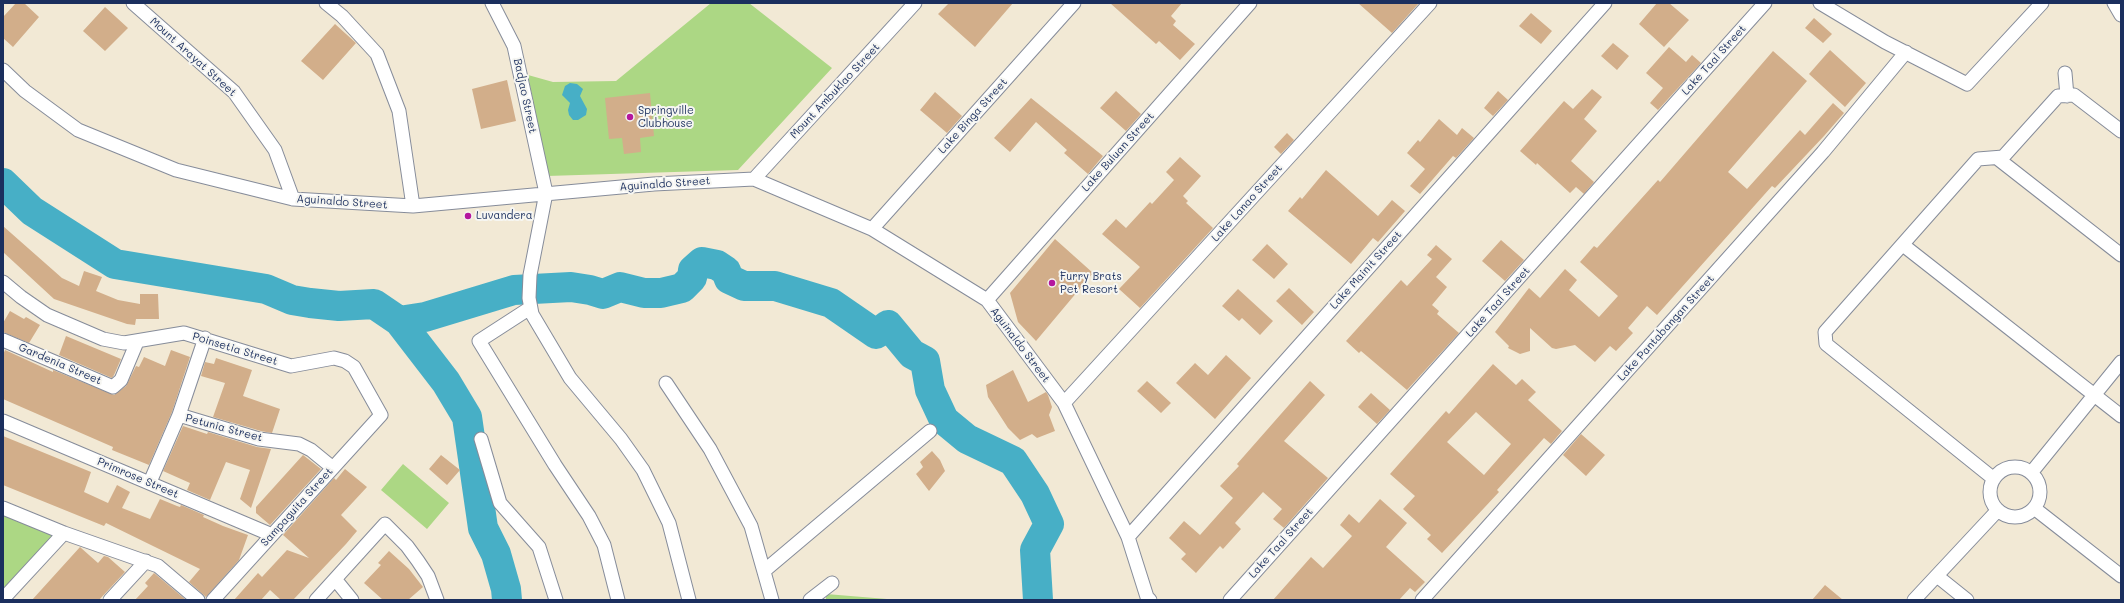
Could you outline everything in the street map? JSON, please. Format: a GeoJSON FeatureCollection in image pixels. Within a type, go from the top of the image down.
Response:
{"type":"FeatureCollection","features":[{"type":"Feature","properties":{"kind":"street","name":"Mount Arayat Street"},"geometry":{"type":"LineString","coordinates":[[133,3],[234,92],[275,150],[293,199]]}},
{"type":"Feature","properties":{"kind":"street"},"geometry":{"type":"LineString","coordinates":[[326,3],[342,16],[377,54],[399,111],[413,206]]}},
{"type":"Feature","properties":{"kind":"street","name":"Badjao Street"},"geometry":{"type":"LineString","coordinates":[[492,3],[514,46],[546,194]]}},
{"type":"Feature","properties":{"kind":"street","name":"Mount Ambuklao Street"},"geometry":{"type":"LineString","coordinates":[[754,179],[915,3]]}},
{"type":"Feature","properties":{"kind":"street","name":"Lake Binga Street"},"geometry":{"type":"LineString","coordinates":[[872,229],[1074,3]]}},
{"type":"Feature","properties":{"kind":"street","name":"Lake Buluan Street"},"geometry":{"type":"LineString","coordinates":[[987,300],[1250,3]]}},
{"type":"Feature","properties":{"kind":"street","name":"Lake Lanao Street"},"geometry":{"type":"LineString","coordinates":[[1064,403],[1430,3]]}},
{"type":"Feature","properties":{"kind":"street","name":"Lake Mainit Street"},"geometry":{"type":"LineString","coordinates":[[1128,537],[1605,3]]}},
{"type":"Feature","properties":{"kind":"street","name":"Lake Taal Street"},"geometry":{"type":"LineString","coordinates":[[1230,600],[1765,3]]}},
{"type":"Feature","properties":{"kind":"street"},"geometry":{"type":"LineString","coordinates":[[1820,3],[1906,52],[1968,84],[2042,3]]}},
{"type":"Feature","properties":{"kind":"street"},"geometry":{"type":"LineString","coordinates":[[2114,3],[2121,15]]}},
{"type":"Feature","properties":{"kind":"street","name":"Lake Pantabangan Street"},"geometry":{"type":"LineString","coordinates":[[1422,600],[1824,152],[1906,52]]}},
{"type":"Feature","properties":{"kind":"street","name":"Aguinaldo Street"},"geometry":{"type":"LineString","coordinates":[[3,70],[25,91],[78,130],[176,170],[293,199],[413,206],[654,184],[754,179],[872,229],[987,300],[1064,403],[1128,537],[1147,597],[1150,600]]}},
{"type":"Feature","properties":{"kind":"street"},"geometry":{"type":"LineString","coordinates":[[2065,73],[2067,96]]}},
{"type":"Feature","properties":{"kind":"street"},"geometry":{"type":"LineString","coordinates":[[1994,479],[1826,344],[1825,332],[1978,159],[2003,158],[2058,96],[2074,95],[2121,131]]}},
{"type":"Feature","properties":{"kind":"street"},"geometry":{"type":"LineString","coordinates":[[1997,158],[2121,255]]}},
{"type":"Feature","properties":{"kind":"street"},"geometry":{"type":"LineString","coordinates":[[546,194],[530,275],[530,303],[532,314],[570,378],[621,439],[643,470],[669,523],[689,600]]}},
{"type":"Feature","properties":{"kind":"street"},"geometry":{"type":"LineString","coordinates":[[1903,245],[2121,416]]}},
{"type":"Feature","properties":{"kind":"street","name":"Poinsetia Street"},"geometry":{"type":"LineString","coordinates":[[3,282],[21,297],[47,315],[103,339],[124,343],[184,333],[205,338],[291,366],[334,358],[345,361],[354,367],[381,415]]}},
{"type":"Feature","properties":{"kind":"street"},"geometry":{"type":"LineString","coordinates":[[530,303],[479,340],[555,465],[589,516],[604,545],[618,600]]}},
{"type":"Feature","properties":{"kind":"street"},"geometry":{"type":"LineString","coordinates":[[150,482],[179,416],[205,338]]}},
{"type":"Feature","properties":{"kind":"street","name":"Gardenia Street"},"geometry":{"type":"LineString","coordinates":[[3,340],[113,387],[121,380],[137,342]]}},
{"type":"Feature","properties":{"kind":"street"},"geometry":{"type":"LineString","coordinates":[[2031,473],[2121,362]]}},
{"type":"Feature","properties":{"kind":"street"},"geometry":{"type":"LineString","coordinates":[[666,383],[710,449],[751,526],[772,600]]}},
{"type":"Feature","properties":{"kind":"street","name":"Sampaguita Street"},"geometry":{"type":"LineString","coordinates":[[213,600],[381,415]]}},
{"type":"Feature","properties":{"kind":"street","name":"Petunia Street"},"geometry":{"type":"LineString","coordinates":[[179,416],[259,439],[299,444],[311,450],[333,468]]}},
{"type":"Feature","properties":{"kind":"street","name":"Primrose Street"},"geometry":{"type":"LineString","coordinates":[[3,421],[272,535]]}},
{"type":"Feature","properties":{"kind":"street"},"geometry":{"type":"LineString","coordinates":[[764,571],[930,431]]}},
{"type":"Feature","properties":{"kind":"street"},"geometry":{"type":"LineString","coordinates":[[482,439],[500,503],[539,547],[556,600]]}},
{"type":"Feature","properties":{"kind":"street"},"geometry":{"type":"LineString","coordinates":[[2007,469],[2024,469],[2031,473],[2036,479],[2040,494],[2034,508],[2028,514],[2012,517],[1998,510],[1991,496],[1994,479],[2007,469]]}},
{"type":"Feature","properties":{"kind":"street"},"geometry":{"type":"LineString","coordinates":[[3,508],[64,533],[158,566],[198,600]]}},
{"type":"Feature","properties":{"kind":"street"},"geometry":{"type":"LineString","coordinates":[[2034,508],[2121,576]]}},
{"type":"Feature","properties":{"kind":"street"},"geometry":{"type":"LineString","coordinates":[[1914,600],[1998,510]]}},
{"type":"Feature","properties":{"kind":"street"},"geometry":{"type":"LineString","coordinates":[[316,600],[385,524],[407,546],[418,561],[428,576],[437,600]]}},
{"type":"Feature","properties":{"kind":"street"},"geometry":{"type":"LineString","coordinates":[[3,599],[64,533]]}},
{"type":"Feature","properties":{"kind":"street"},"geometry":{"type":"LineString","coordinates":[[110,600],[146,561]]}},
{"type":"Feature","properties":{"kind":"street"},"geometry":{"type":"LineString","coordinates":[[1937,576],[1967,600]]}},
{"type":"Feature","properties":{"kind":"street"},"geometry":{"type":"LineString","coordinates":[[335,579],[352,600]]}},
{"type":"Feature","properties":{"kind":"street"},"geometry":{"type":"LineString","coordinates":[[810,600],[832,583]]}},
{"type":"Feature","properties":{"kind":"green space"},"geometry":{"type":"Polygon","coordinates":[[[711,3],[749,3],[832,68],[738,170],[547,176],[528,75],[553,82],[616,81],[711,3]]]}},
{"type":"Feature","properties":{"kind":"green space"},"geometry":{"type":"Polygon","coordinates":[[[403,464],[449,503],[427,529],[381,490],[403,464]]]}},
{"type":"Feature","properties":{"kind":"green space"},"geometry":{"type":"Polygon","coordinates":[[[3,515],[54,536],[3,592],[3,515]]]}},
{"type":"Feature","properties":{"kind":"green space"},"geometry":{"type":"Polygon","coordinates":[[[826,594],[887,599],[826,600],[826,594]]]}},
{"type":"Feature","properties":{"kind":"water"},"geometry":{"type":"Polygon","coordinates":[[[570,83],[577,84],[583,89],[580,96],[587,109],[586,115],[578,120],[573,120],[569,115],[568,110],[570,103],[562,95],[565,86],[570,83]]]}},
{"type":"Feature","properties":{"kind":"building"},"geometry":{"type":"Polygon","coordinates":[[[16,3],[24,3],[39,17],[13,47],[3,38],[3,17],[16,3]]]}},
{"type":"Feature","properties":{"kind":"building"},"geometry":{"type":"Polygon","coordinates":[[[949,3],[1013,3],[975,47],[938,14],[949,3]]]}},
{"type":"Feature","properties":{"kind":"building"},"geometry":{"type":"Polygon","coordinates":[[[1110,3],[1182,3],[1171,16],[1176,21],[1173,25],[1195,44],[1180,60],[1159,41],[1156,44],[1110,3]]]}},
{"type":"Feature","properties":{"kind":"building"},"geometry":{"type":"Polygon","coordinates":[[[1358,3],[1419,3],[1392,33],[1358,3]]]}},
{"type":"Feature","properties":{"kind":"building"},"geometry":{"type":"Polygon","coordinates":[[[1657,3],[1669,3],[1689,20],[1664,47],[1639,24],[1657,3]]]}},
{"type":"Feature","properties":{"kind":"building"},"geometry":{"type":"Polygon","coordinates":[[[105,7],[128,28],[105,51],[83,31],[105,7]]]}},
{"type":"Feature","properties":{"kind":"building"},"geometry":{"type":"Polygon","coordinates":[[[1531,13],[1552,31],[1541,44],[1519,26],[1531,13]]]}},
{"type":"Feature","properties":{"kind":"building"},"geometry":{"type":"Polygon","coordinates":[[[1814,18],[1832,34],[1823,43],[1805,28],[1814,18]]]}},
{"type":"Feature","properties":{"kind":"building"},"geometry":{"type":"Polygon","coordinates":[[[335,24],[356,43],[323,80],[301,61],[335,24]]]}},
{"type":"Feature","properties":{"kind":"building"},"geometry":{"type":"Polygon","coordinates":[[[1613,43],[1629,56],[1617,70],[1601,56],[1613,43]]]}},
{"type":"Feature","properties":{"kind":"building"},"geometry":{"type":"Polygon","coordinates":[[[1669,47],[1686,62],[1692,55],[1701,63],[1658,110],[1650,103],[1663,88],[1646,73],[1669,47]]]}},
{"type":"Feature","properties":{"kind":"building"},"geometry":{"type":"Polygon","coordinates":[[[1830,50],[1866,83],[1845,107],[1809,74],[1830,50]]]}},
{"type":"Feature","properties":{"kind":"building"},"geometry":{"type":"Polygon","coordinates":[[[1773,51],[1807,81],[1728,172],[1747,189],[1800,130],[1805,135],[1833,103],[1844,113],[1824,136],[1775,188],[1772,186],[1657,315],[1647,306],[1628,328],[1633,333],[1616,351],[1610,346],[1595,362],[1575,345],[1556,349],[1552,348],[1530,328],[1530,351],[1520,354],[1508,348],[1509,346],[1495,332],[1529,288],[1540,298],[1565,269],[1577,280],[1569,290],[1599,317],[1618,296],[1580,262],[1594,246],[1597,248],[1658,180],[1660,182],[1773,51]]]}},
{"type":"Feature","properties":{"kind":"building"},"geometry":{"type":"Polygon","coordinates":[[[507,80],[516,121],[481,129],[472,89],[507,80]]]}},
{"type":"Feature","properties":{"kind":"building"},"geometry":{"type":"Polygon","coordinates":[[[1592,89],[1602,97],[1584,119],[1597,131],[1571,161],[1594,182],[1584,194],[1576,187],[1570,193],[1537,163],[1536,165],[1520,151],[1564,101],[1573,109],[1592,89]]]}},
{"type":"Feature","properties":{"kind":"building"},"geometry":{"type":"Polygon","coordinates":[[[1116,91],[1141,114],[1126,131],[1100,108],[1116,91]]]}},
{"type":"Feature","properties":{"kind":"building"},"geometry":{"type":"Polygon","coordinates":[[[1498,91],[1508,100],[1493,116],[1484,108],[1498,91]]]}},
{"type":"Feature","properties":{"kind":"building"},"geometry":{"type":"Polygon","coordinates":[[[935,92],[962,116],[947,133],[920,110],[935,92]]]}},
{"type":"Feature","properties":{"kind":"building","name":"Springville Clubhouse"},"geometry":{"type":"Polygon","coordinates":[[[650,93],[654,136],[640,138],[641,152],[624,154],[622,138],[609,139],[605,98],[650,93]]]}},
{"type":"Feature","properties":{"kind":"building"},"geometry":{"type":"Polygon","coordinates":[[[1031,98],[1103,156],[1088,174],[1064,153],[1067,150],[1036,122],[1010,152],[994,138],[1031,98]]]}},
{"type":"Feature","properties":{"kind":"building"},"geometry":{"type":"Polygon","coordinates":[[[1439,119],[1457,135],[1462,128],[1474,138],[1456,158],[1453,156],[1420,194],[1410,186],[1425,169],[1407,153],[1418,140],[1420,142],[1439,119]]]}},
{"type":"Feature","properties":{"kind":"building"},"geometry":{"type":"Polygon","coordinates":[[[1287,133],[1294,140],[1281,154],[1274,147],[1287,133]]]}},
{"type":"Feature","properties":{"kind":"building"},"geometry":{"type":"Polygon","coordinates":[[[1180,157],[1201,176],[1183,196],[1188,201],[1186,203],[1213,228],[1140,308],[1119,289],[1140,267],[1102,234],[1116,219],[1126,228],[1150,202],[1152,204],[1174,180],[1166,172],[1180,157]]]}},
{"type":"Feature","properties":{"kind":"building"},"geometry":{"type":"Polygon","coordinates":[[[1326,170],[1378,216],[1392,200],[1405,211],[1378,242],[1373,238],[1351,264],[1288,211],[1300,197],[1302,199],[1326,170]]]}},
{"type":"Feature","properties":{"kind":"building"},"geometry":{"type":"Polygon","coordinates":[[[3,226],[62,278],[79,286],[84,271],[102,277],[96,291],[118,300],[140,304],[140,294],[158,294],[159,319],[136,319],[135,325],[127,324],[54,299],[3,252],[3,226]]]}},
{"type":"Feature","properties":{"kind":"building","name":"Furry Brats Pet Resort"},"geometry":{"type":"Polygon","coordinates":[[[1055,239],[1093,273],[1036,341],[1018,322],[1010,293],[1055,239]]]}},
{"type":"Feature","properties":{"kind":"building"},"geometry":{"type":"Polygon","coordinates":[[[1501,240],[1524,260],[1505,281],[1482,261],[1501,240]]]}},
{"type":"Feature","properties":{"kind":"building"},"geometry":{"type":"Polygon","coordinates":[[[1267,244],[1288,264],[1274,279],[1252,260],[1267,244]]]}},
{"type":"Feature","properties":{"kind":"building"},"geometry":{"type":"Polygon","coordinates":[[[1436,245],[1452,259],[1436,277],[1447,287],[1432,305],[1439,311],[1437,314],[1459,333],[1407,390],[1361,351],[1359,353],[1346,341],[1401,280],[1407,286],[1432,259],[1427,255],[1436,245]]]}},
{"type":"Feature","properties":{"kind":"building"},"geometry":{"type":"Polygon","coordinates":[[[1289,288],[1314,312],[1302,325],[1276,301],[1289,288]]]}},
{"type":"Feature","properties":{"kind":"building"},"geometry":{"type":"Polygon","coordinates":[[[1238,289],[1273,321],[1260,335],[1242,318],[1239,321],[1222,306],[1238,289]]]}},
{"type":"Feature","properties":{"kind":"building"},"geometry":{"type":"Polygon","coordinates":[[[10,311],[24,319],[26,317],[40,325],[29,343],[3,332],[3,323],[10,311]]]}},
{"type":"Feature","properties":{"kind":"building"},"geometry":{"type":"Polygon","coordinates":[[[66,336],[121,359],[112,378],[59,355],[66,336]]]}},
{"type":"Feature","properties":{"kind":"building"},"geometry":{"type":"Polygon","coordinates":[[[5,350],[53,372],[53,370],[114,395],[126,386],[136,366],[139,367],[144,357],[165,366],[171,350],[190,357],[172,412],[149,465],[112,450],[113,447],[3,399],[3,355],[5,350]]]}},
{"type":"Feature","properties":{"kind":"building"},"geometry":{"type":"Polygon","coordinates":[[[1226,355],[1251,378],[1215,419],[1176,383],[1195,363],[1208,375],[1226,355]]]}},
{"type":"Feature","properties":{"kind":"building"},"geometry":{"type":"Polygon","coordinates":[[[216,358],[252,370],[243,396],[280,409],[272,433],[213,417],[225,383],[201,376],[205,362],[214,364],[216,358]]]}},
{"type":"Feature","properties":{"kind":"building"},"geometry":{"type":"Polygon","coordinates":[[[1493,364],[1516,385],[1522,379],[1536,392],[1528,400],[1562,431],[1551,444],[1544,438],[1497,490],[1499,492],[1442,553],[1427,539],[1431,535],[1403,509],[1415,496],[1390,474],[1446,411],[1449,414],[1493,364]],[[1476,412],[1447,442],[1484,475],[1511,444],[1476,412]]]}},
{"type":"Feature","properties":{"kind":"building"},"geometry":{"type":"Polygon","coordinates":[[[1013,370],[1028,402],[1046,392],[1052,407],[1049,415],[1055,431],[1037,438],[1032,434],[1020,440],[1008,428],[988,397],[986,385],[1013,370]]]}},
{"type":"Feature","properties":{"kind":"building"},"geometry":{"type":"Polygon","coordinates":[[[1147,381],[1171,403],[1161,413],[1137,391],[1147,381]]]}},
{"type":"Feature","properties":{"kind":"building"},"geometry":{"type":"Polygon","coordinates":[[[1310,381],[1325,395],[1284,441],[1328,478],[1284,528],[1273,519],[1282,509],[1263,492],[1235,523],[1241,529],[1223,549],[1220,546],[1196,573],[1181,559],[1186,554],[1169,538],[1184,521],[1200,535],[1233,498],[1220,486],[1239,466],[1237,464],[1310,381]]]}},
{"type":"Feature","properties":{"kind":"building"},"geometry":{"type":"Polygon","coordinates":[[[1371,393],[1390,410],[1377,424],[1358,407],[1371,393]]]}},
{"type":"Feature","properties":{"kind":"building"},"geometry":{"type":"Polygon","coordinates":[[[183,426],[207,434],[208,432],[257,447],[271,449],[251,508],[240,499],[250,470],[226,462],[210,500],[187,490],[190,483],[163,471],[183,426]]]}},
{"type":"Feature","properties":{"kind":"building"},"geometry":{"type":"Polygon","coordinates":[[[1581,434],[1605,455],[1586,476],[1563,455],[1581,434]]]}},
{"type":"Feature","properties":{"kind":"building"},"geometry":{"type":"Polygon","coordinates":[[[3,436],[91,472],[84,492],[108,503],[117,485],[130,492],[122,508],[150,519],[160,499],[180,507],[181,505],[204,515],[203,517],[223,526],[248,535],[239,560],[206,597],[189,582],[200,569],[106,523],[104,526],[3,485],[3,436]]]}},
{"type":"Feature","properties":{"kind":"building"},"geometry":{"type":"Polygon","coordinates":[[[932,451],[940,460],[945,471],[929,491],[916,474],[923,467],[920,462],[932,451]]]}},
{"type":"Feature","properties":{"kind":"building"},"geometry":{"type":"Polygon","coordinates":[[[303,455],[321,469],[270,525],[256,513],[256,507],[303,455]]]}},
{"type":"Feature","properties":{"kind":"building"},"geometry":{"type":"Polygon","coordinates":[[[441,455],[460,470],[447,485],[429,469],[441,455]]]}},
{"type":"Feature","properties":{"kind":"building"},"geometry":{"type":"Polygon","coordinates":[[[345,469],[367,487],[341,515],[357,531],[346,544],[293,600],[281,600],[270,590],[261,600],[234,600],[258,573],[262,577],[287,550],[309,558],[283,535],[334,478],[336,480],[345,469]]]}},
{"type":"Feature","properties":{"kind":"building"},"geometry":{"type":"Polygon","coordinates":[[[1380,499],[1407,523],[1386,547],[1425,582],[1415,592],[1410,588],[1399,600],[1273,600],[1311,557],[1323,568],[1352,536],[1340,525],[1349,514],[1359,523],[1380,499]]]}},
{"type":"Feature","properties":{"kind":"building"},"geometry":{"type":"Polygon","coordinates":[[[80,547],[98,563],[104,556],[108,557],[125,572],[99,600],[32,600],[80,547]]]}},
{"type":"Feature","properties":{"kind":"building"},"geometry":{"type":"Polygon","coordinates":[[[389,551],[409,569],[423,587],[408,600],[383,600],[364,583],[381,565],[378,563],[389,551]]]}},
{"type":"Feature","properties":{"kind":"building"},"geometry":{"type":"Polygon","coordinates":[[[154,573],[186,600],[135,600],[148,586],[145,583],[154,573]]]}},
{"type":"Feature","properties":{"kind":"building"},"geometry":{"type":"Polygon","coordinates":[[[1825,585],[1843,600],[1812,600],[1825,585]]]}},
{"type":"Feature","properties":{"kind":"waterway"},"geometry":{"type":"LineString","coordinates":[[3,183],[32,211],[115,264],[266,289],[292,300],[310,303],[339,306],[374,304],[399,321],[446,382],[467,417],[483,528],[496,554],[506,589],[507,600]]}},
{"type":"Feature","properties":{"kind":"waterway"},"geometry":{"type":"LineString","coordinates":[[399,321],[425,317],[514,290],[571,287],[603,294],[620,287],[644,293],[661,293],[682,288],[692,278],[693,270],[702,262],[717,265],[726,271],[729,279],[744,286],[775,286],[831,303],[876,334],[888,325],[912,354],[925,361],[930,390],[944,420],[967,439],[1013,461],[1035,494],[1049,524],[1035,550],[1038,600]]}},
{"type":"Feature","properties":{"kind":"place","name":"Springville Clubhouse"},"geometry":{"type":"Point","coordinates":[630,117]}},
{"type":"Feature","properties":{"kind":"place","name":"Luvandera"},"geometry":{"type":"Point","coordinates":[468,216]}},
{"type":"Feature","properties":{"kind":"place","name":"Furry Brats Pet Resort"},"geometry":{"type":"Point","coordinates":[1052,283]}}]}
